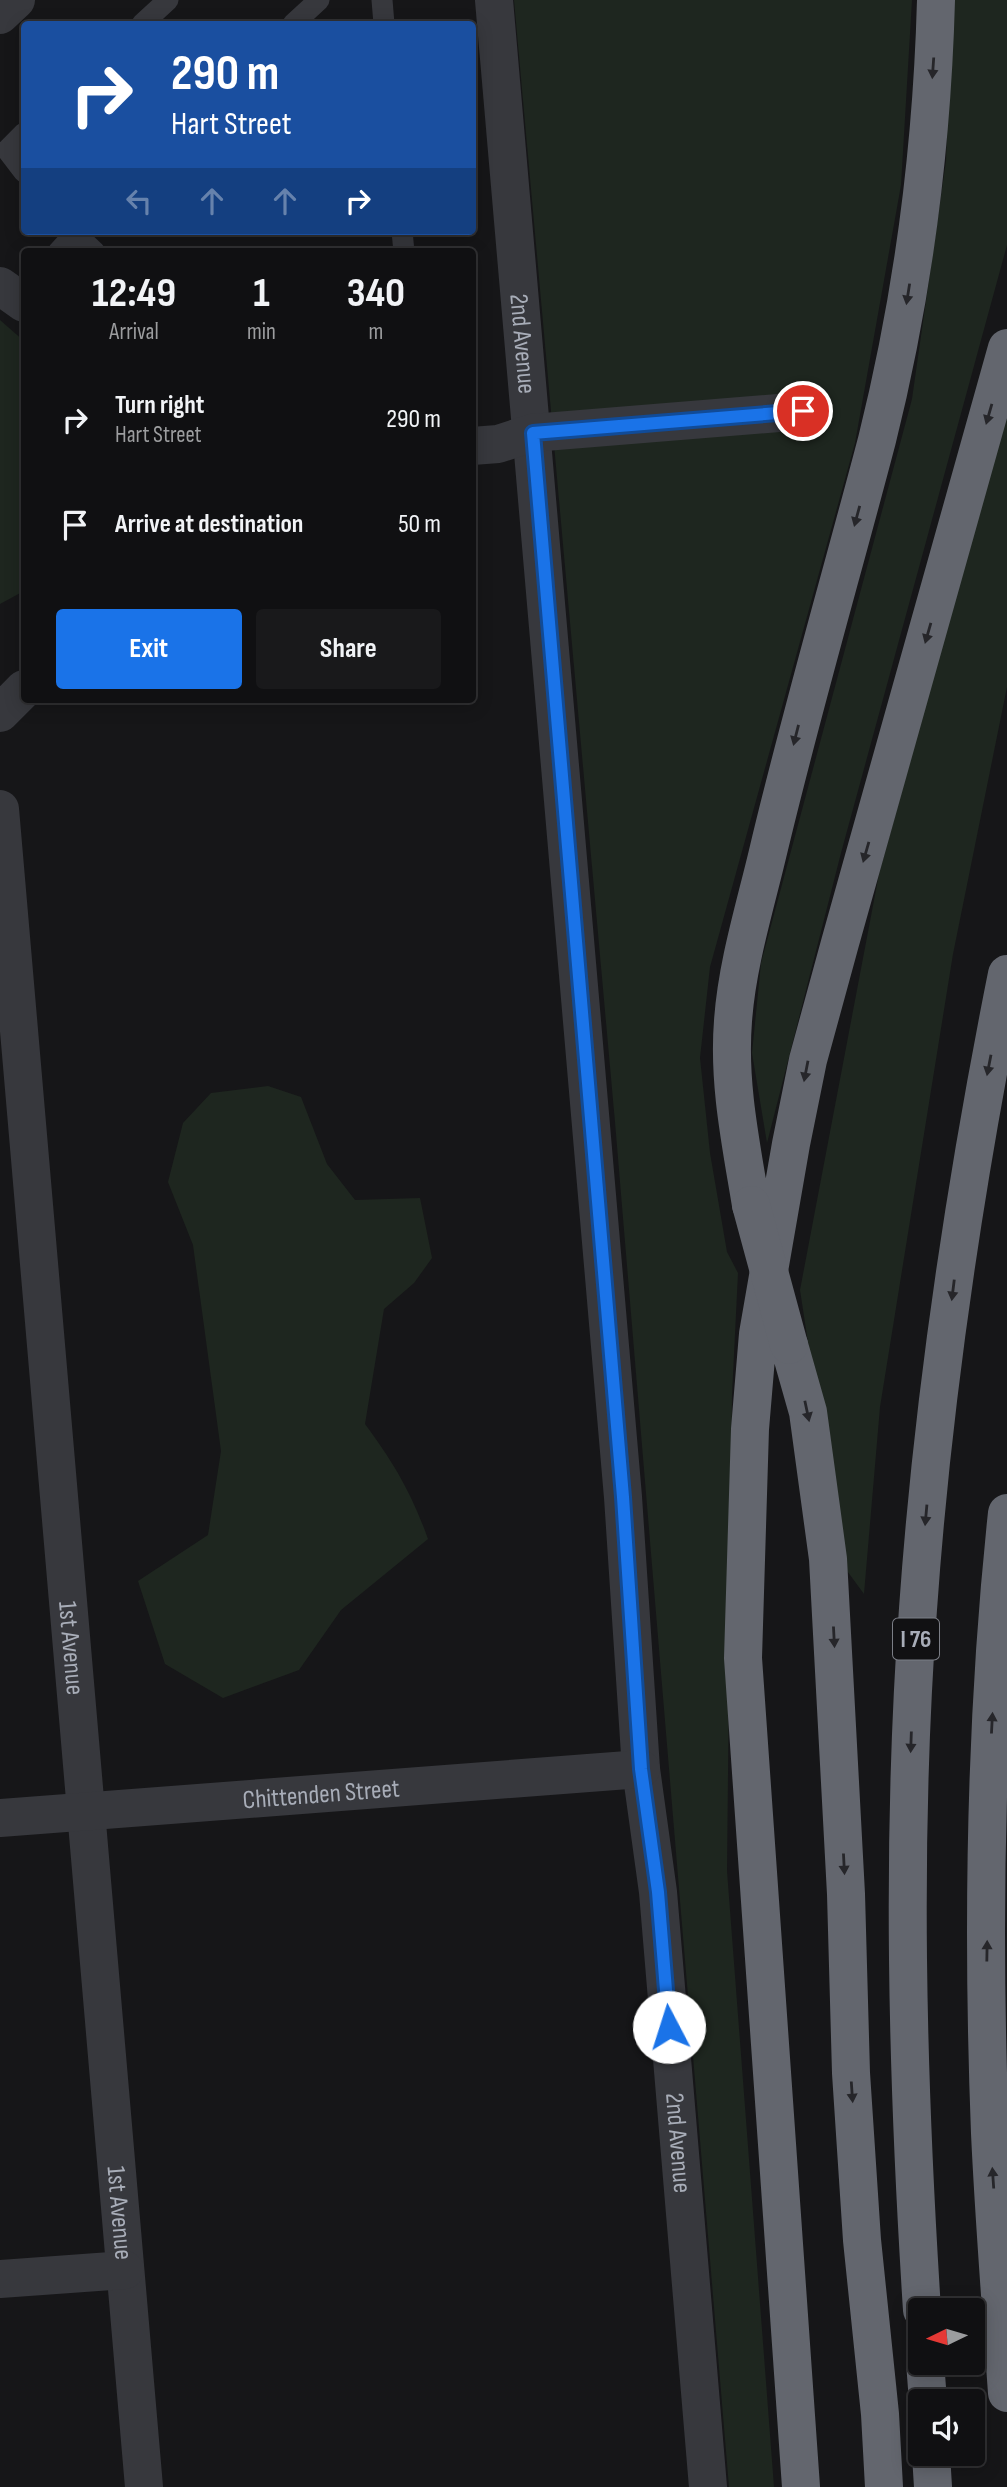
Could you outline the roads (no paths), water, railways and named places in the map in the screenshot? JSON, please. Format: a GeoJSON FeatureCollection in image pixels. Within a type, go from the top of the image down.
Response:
{"type":"FeatureCollection","features":[{"type":"Feature","properties":{"kind":"highway"},"geometry":{"type":"LineString","coordinates":[[884,2487],[880,2414],[862,2240],[851,2073],[845,1868],[828,1559],[808,1412],[751,1205],[735,1113],[733,1019],[742,961],[797,730],[878,436],[904,321],[925,180],[936,0]]}},
{"type":"Feature","properties":{"kind":"highway"},"geometry":{"type":"LineString","coordinates":[[801,2487],[743,1658],[745,1520],[756,1361],[808,1060],[1007,348]]}},
{"type":"Feature","properties":{"kind":"highway","name":"I 76"},"geometry":{"type":"LineString","coordinates":[[921,2298],[912,2166],[906,1981],[911,1745],[918,1609],[933,1447],[962,1219],[1007,974]]}},
{"type":"Feature","properties":{"kind":"highway"},"geometry":{"type":"LineString","coordinates":[[1007,1513],[995,1658],[989,1782],[987,1982],[990,2134],[1007,2393]]}},
{"type":"Feature","properties":{"kind":"highway"},"geometry":{"type":"LineString","coordinates":[[932,2466],[933,2487]]}},
{"type":"Feature","properties":{"kind":"street"},"geometry":{"type":"LineString","coordinates":[[0,15],[16,0]]}},
{"type":"Feature","properties":{"kind":"street","name":"2nd Avenue"},"geometry":{"type":"LineString","coordinates":[[494,0],[622,1483],[641,1769],[658,1892],[708,2487]]}},
{"type":"Feature","properties":{"kind":"street"},"geometry":{"type":"LineString","coordinates":[[476,446],[498,444],[533,433],[803,411]]}},
{"type":"Feature","properties":{"kind":"street"},"geometry":{"type":"LineString","coordinates":[[0,713],[21,693]]}},
{"type":"Feature","properties":{"kind":"street","name":"1st Avenue"},"geometry":{"type":"LineString","coordinates":[[0,809],[144,2487]]}},
{"type":"Feature","properties":{"kind":"street","name":"Chittenden Street"},"geometry":{"type":"LineString","coordinates":[[0,1818],[641,1769]]}},
{"type":"Feature","properties":{"kind":"street"},"geometry":{"type":"LineString","coordinates":[[0,2278],[125,2270]]}},
{"type":"Feature","properties":{"kind":"lane"},"geometry":{"type":"LineString","coordinates":[[145,21],[168,0]]}},
{"type":"Feature","properties":{"kind":"lane"},"geometry":{"type":"LineString","coordinates":[[296,21],[319,0]]}},
{"type":"Feature","properties":{"kind":"lane"},"geometry":{"type":"LineString","coordinates":[[382,0],[384,21]]}},
{"type":"Feature","properties":{"kind":"lane"},"geometry":{"type":"LineString","coordinates":[[21,136],[6,150],[21,168]]}},
{"type":"Feature","properties":{"kind":"lane"},"geometry":{"type":"LineString","coordinates":[[78,235],[91,248]]}}]}
